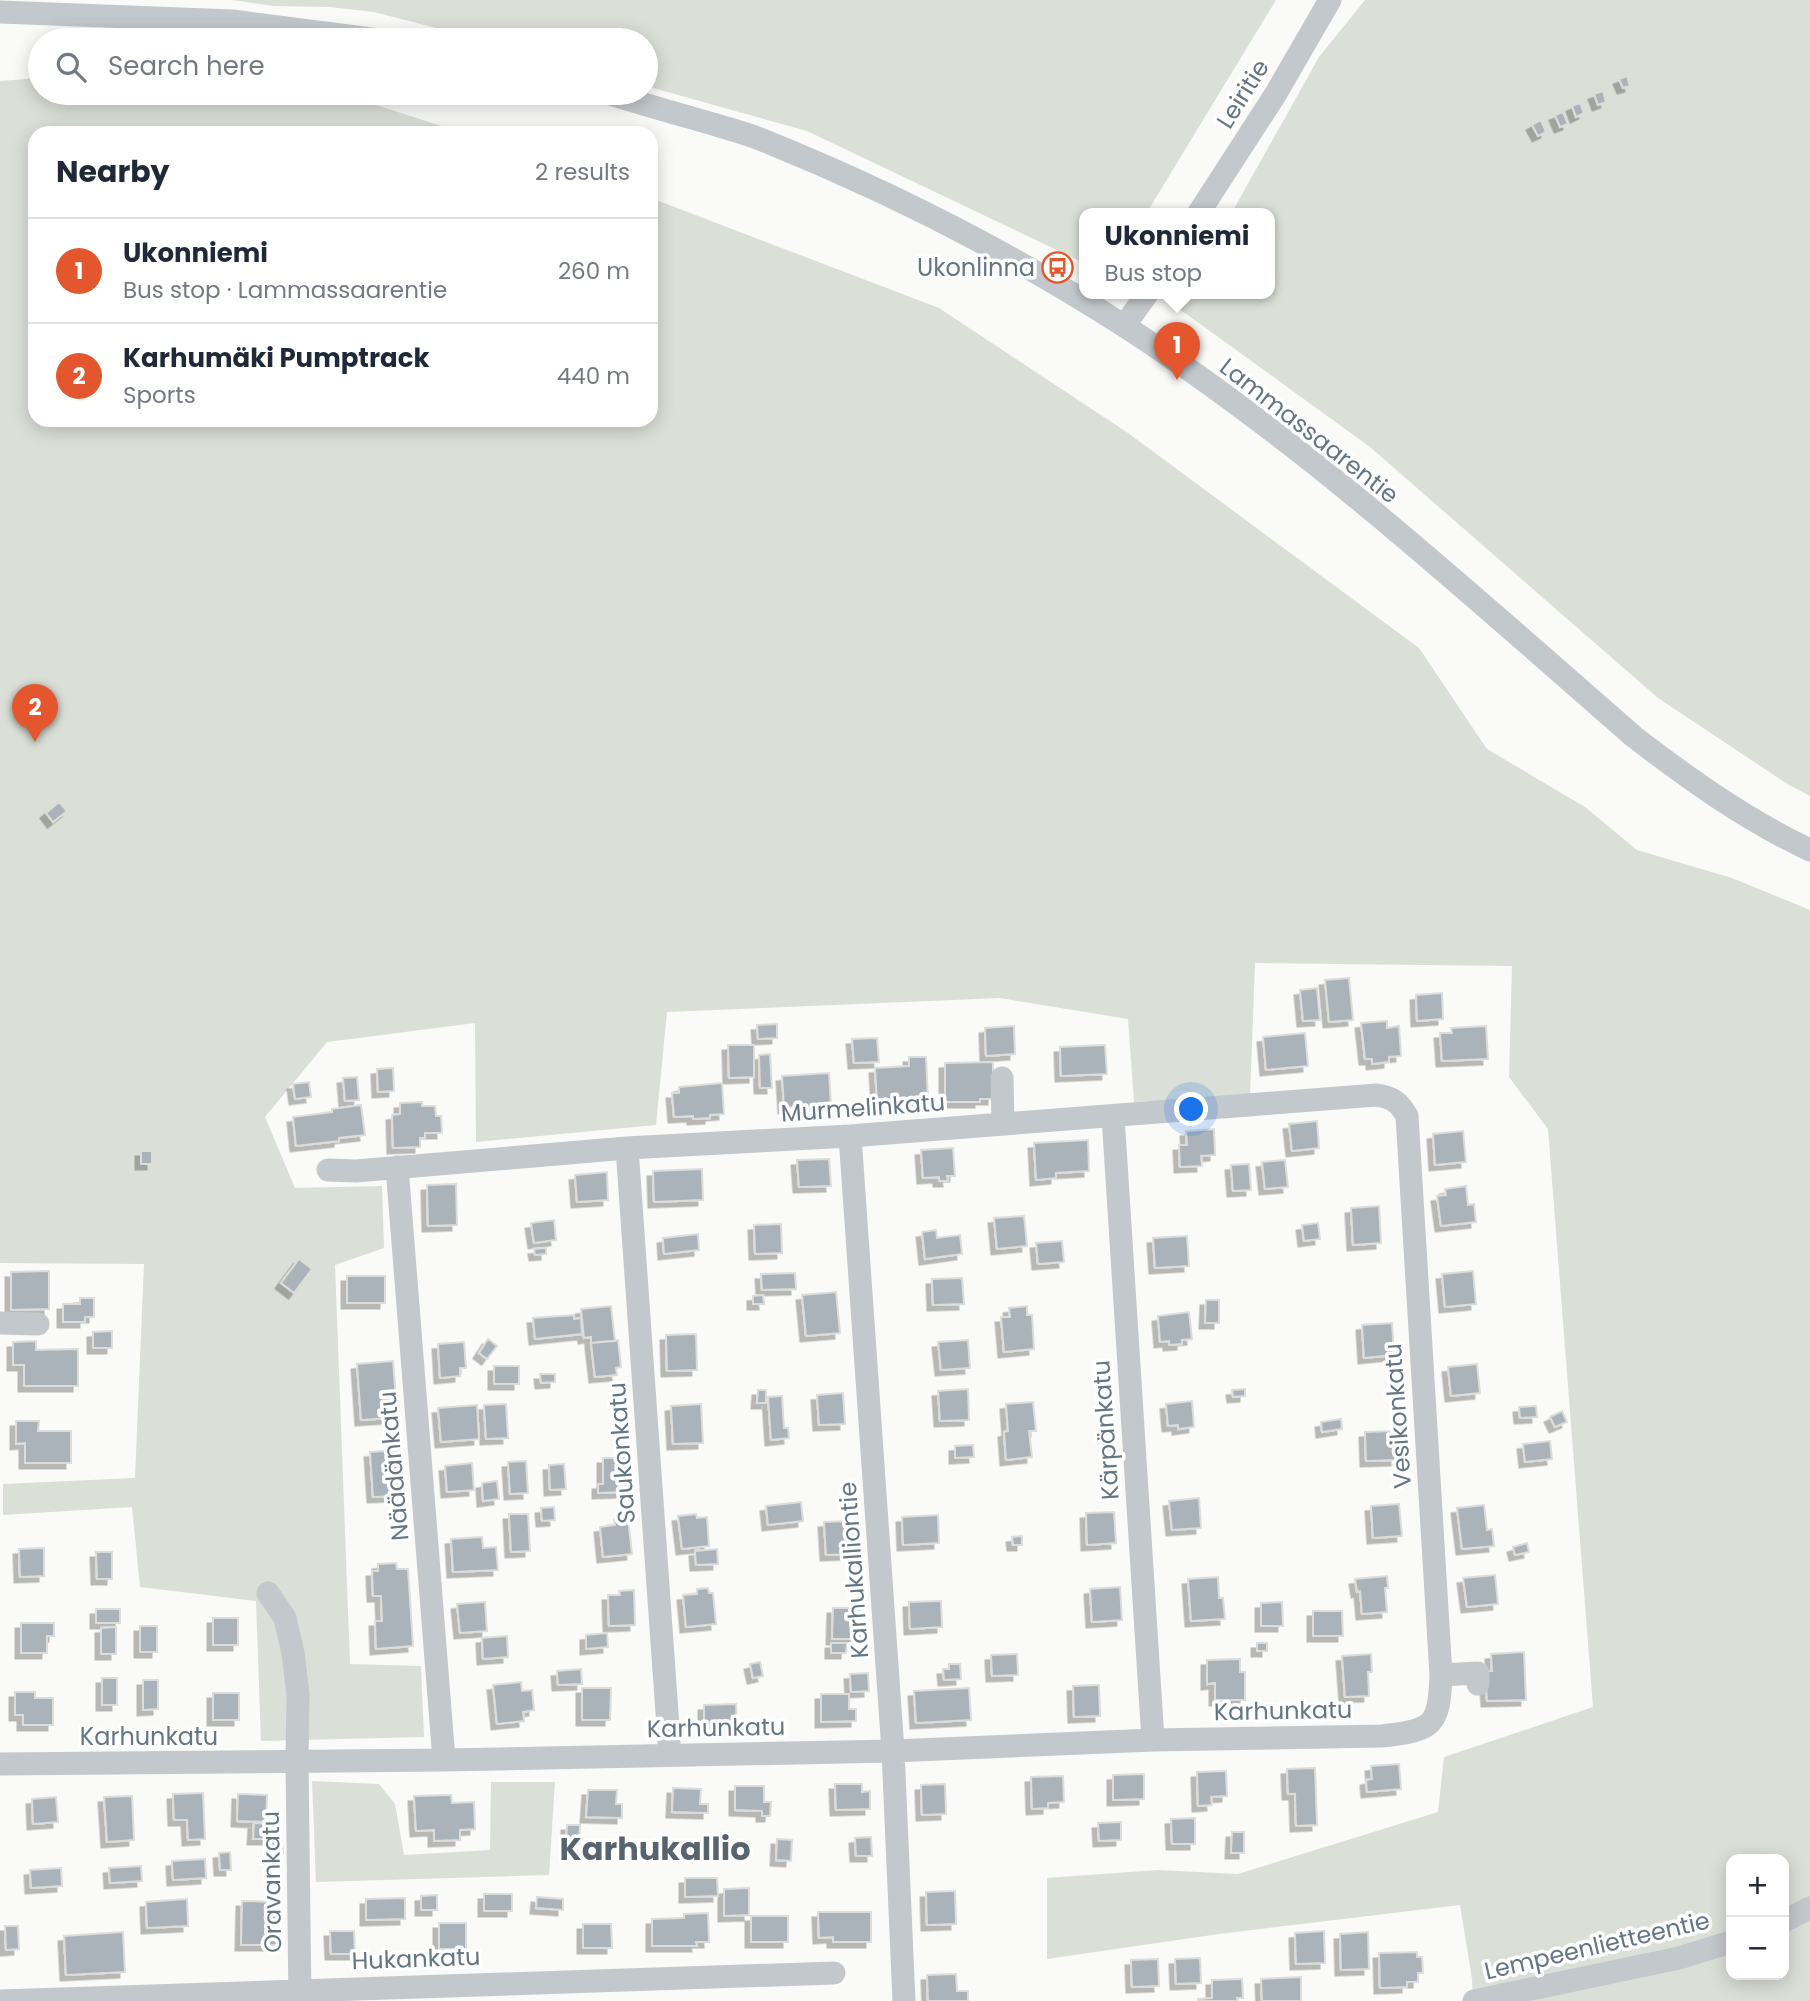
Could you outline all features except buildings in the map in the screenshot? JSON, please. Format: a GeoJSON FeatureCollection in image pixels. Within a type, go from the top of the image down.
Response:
{"type":"FeatureCollection","features":[{"type":"Feature","properties":{"kind":"street","name":"Leiritie"},"geometry":{"type":"LineString","coordinates":[[1202,208],[1275,95],[1330,0]]}},
{"type":"Feature","properties":{"kind":"street"},"geometry":{"type":"LineString","coordinates":[[0,12],[233,22],[282,28]]}},
{"type":"Feature","properties":{"kind":"street","name":"Lammassaarentie"},"geometry":{"type":"LineString","coordinates":[[648,105],[757,137],[889,195],[1023,265],[1079,299]]}},
{"type":"Feature","properties":{"kind":"street","name":"Lammassaarentie"},"geometry":{"type":"LineString","coordinates":[[1079,299],[1124,326],[1261,423],[1355,498],[1665,761],[1709,793],[1810,850]]}},
{"type":"Feature","properties":{"kind":"street"},"geometry":{"type":"LineString","coordinates":[[1124,326],[1143,299]]}},
{"type":"Feature","properties":{"kind":"street"},"geometry":{"type":"LineString","coordinates":[[1002,1078],[1003,1124]]}},
{"type":"Feature","properties":{"kind":"street","name":"Murmelinkatu"},"geometry":{"type":"LineString","coordinates":[[328,1170],[397,1167],[626,1147],[850,1136],[1376,1095],[1390,1097],[1400,1104]]}},
{"type":"Feature","properties":{"kind":"street","name":"Vesikonkatu"},"geometry":{"type":"LineString","coordinates":[[1400,1104],[1407,1116],[1441,1675],[1440,1707],[1430,1723]]}},
{"type":"Feature","properties":{"kind":"street","name":"Kärpänkatu"},"geometry":{"type":"LineString","coordinates":[[1113,1116],[1153,1740]]}},
{"type":"Feature","properties":{"kind":"street","name":"Karhukalliontie"},"geometry":{"type":"LineString","coordinates":[[850,1136],[893,1751],[905,2001]]}},
{"type":"Feature","properties":{"kind":"street","name":"Saukonkatu"},"geometry":{"type":"LineString","coordinates":[[626,1147],[670,1755]]}},
{"type":"Feature","properties":{"kind":"street","name":"Näädänkatu"},"geometry":{"type":"LineString","coordinates":[[397,1167],[444,1760]]}},
{"type":"Feature","properties":{"kind":"street"},"geometry":{"type":"LineString","coordinates":[[0,1323],[38,1324]]}},
{"type":"Feature","properties":{"kind":"street","name":"Oravankatu"},"geometry":{"type":"LineString","coordinates":[[268,1593],[285,1618],[298,1694],[300,1995]]}},
{"type":"Feature","properties":{"kind":"street"},"geometry":{"type":"LineString","coordinates":[[1441,1675],[1478,1673],[1478,1684]]}},
{"type":"Feature","properties":{"kind":"street","name":"Karhunkatu"},"geometry":{"type":"LineString","coordinates":[[0,1764],[444,1760],[893,1751],[1153,1740],[1382,1736],[1411,1732],[1430,1723]]}},
{"type":"Feature","properties":{"kind":"street"},"geometry":{"type":"LineString","coordinates":[[1789,1918],[1810,1908]]}},
{"type":"Feature","properties":{"kind":"street","name":"Lempeenlietteentie"},"geometry":{"type":"LineString","coordinates":[[1474,2001],[1679,1958],[1726,1944]]}},
{"type":"Feature","properties":{"kind":"street","name":"Hukankatu"},"geometry":{"type":"LineString","coordinates":[[0,2001],[300,1995],[834,1973]]}},
{"type":"Feature","properties":{"kind":"shaded area"},"geometry":{"type":"Polygon","coordinates":[[[232,0],[1276,0],[1150,208],[1079,208],[1079,261],[807,131],[658,89],[658,28],[436,28],[374,12],[330,7],[274,6],[232,0]]]}},
{"type":"Feature","properties":{"kind":"shaded area"},"geometry":{"type":"Polygon","coordinates":[[[1365,0],[1810,0],[1810,796],[1789,785],[1658,698],[1370,447],[1178,308],[1183,299],[1275,299],[1275,208],[1234,208],[1319,57],[1365,0]]]}},
{"type":"Feature","properties":{"kind":"shaded area"},"geometry":{"type":"Polygon","coordinates":[[[28,79],[28,105],[376,105],[441,126],[28,126],[28,427],[658,427],[658,201],[939,308],[1128,433],[1419,648],[1487,749],[1585,807],[1637,850],[1732,878],[1810,910],[1810,2001],[1473,2001],[1460,1905],[1219,1934],[1047,1959],[1047,1878],[1158,1870],[1238,1874],[1438,1812],[1444,1757],[1593,1707],[1548,1129],[1509,1077],[1512,966],[1255,963],[1250,1097],[1134,1102],[1128,1019],[1000,998],[667,1012],[656,1125],[476,1142],[475,1023],[327,1042],[265,1117],[295,1188],[382,1186],[384,1248],[335,1265],[350,1664],[421,1666],[424,1737],[261,1741],[256,1601],[140,1587],[132,1507],[3,1515],[3,1484],[135,1478],[144,1264],[0,1263],[0,81],[28,79]]]}},
{"type":"Feature","properties":{"kind":"shaded area"},"geometry":{"type":"Polygon","coordinates":[[[312,1781],[379,1784],[395,1804],[404,1855],[490,1850],[491,1782],[555,1782],[549,1875],[316,1882],[312,1781]]]}},
{"type":"Feature","properties":{"kind":"place","name":"Ukonlinna"},"geometry":{"type":"Point","coordinates":[1058,268]}},
{"type":"Feature","properties":{"kind":"place","name":"Ukonniemi"},"geometry":{"type":"Point","coordinates":[1177,380]}},
{"type":"Feature","properties":{"kind":"place","name":"Karhumäki Pumptrack"},"geometry":{"type":"Point","coordinates":[35,742]}},
{"type":"Feature","properties":{"kind":"district","name":"Karhukallio"},"geometry":{"type":"Point","coordinates":[655,1849]}}]}
